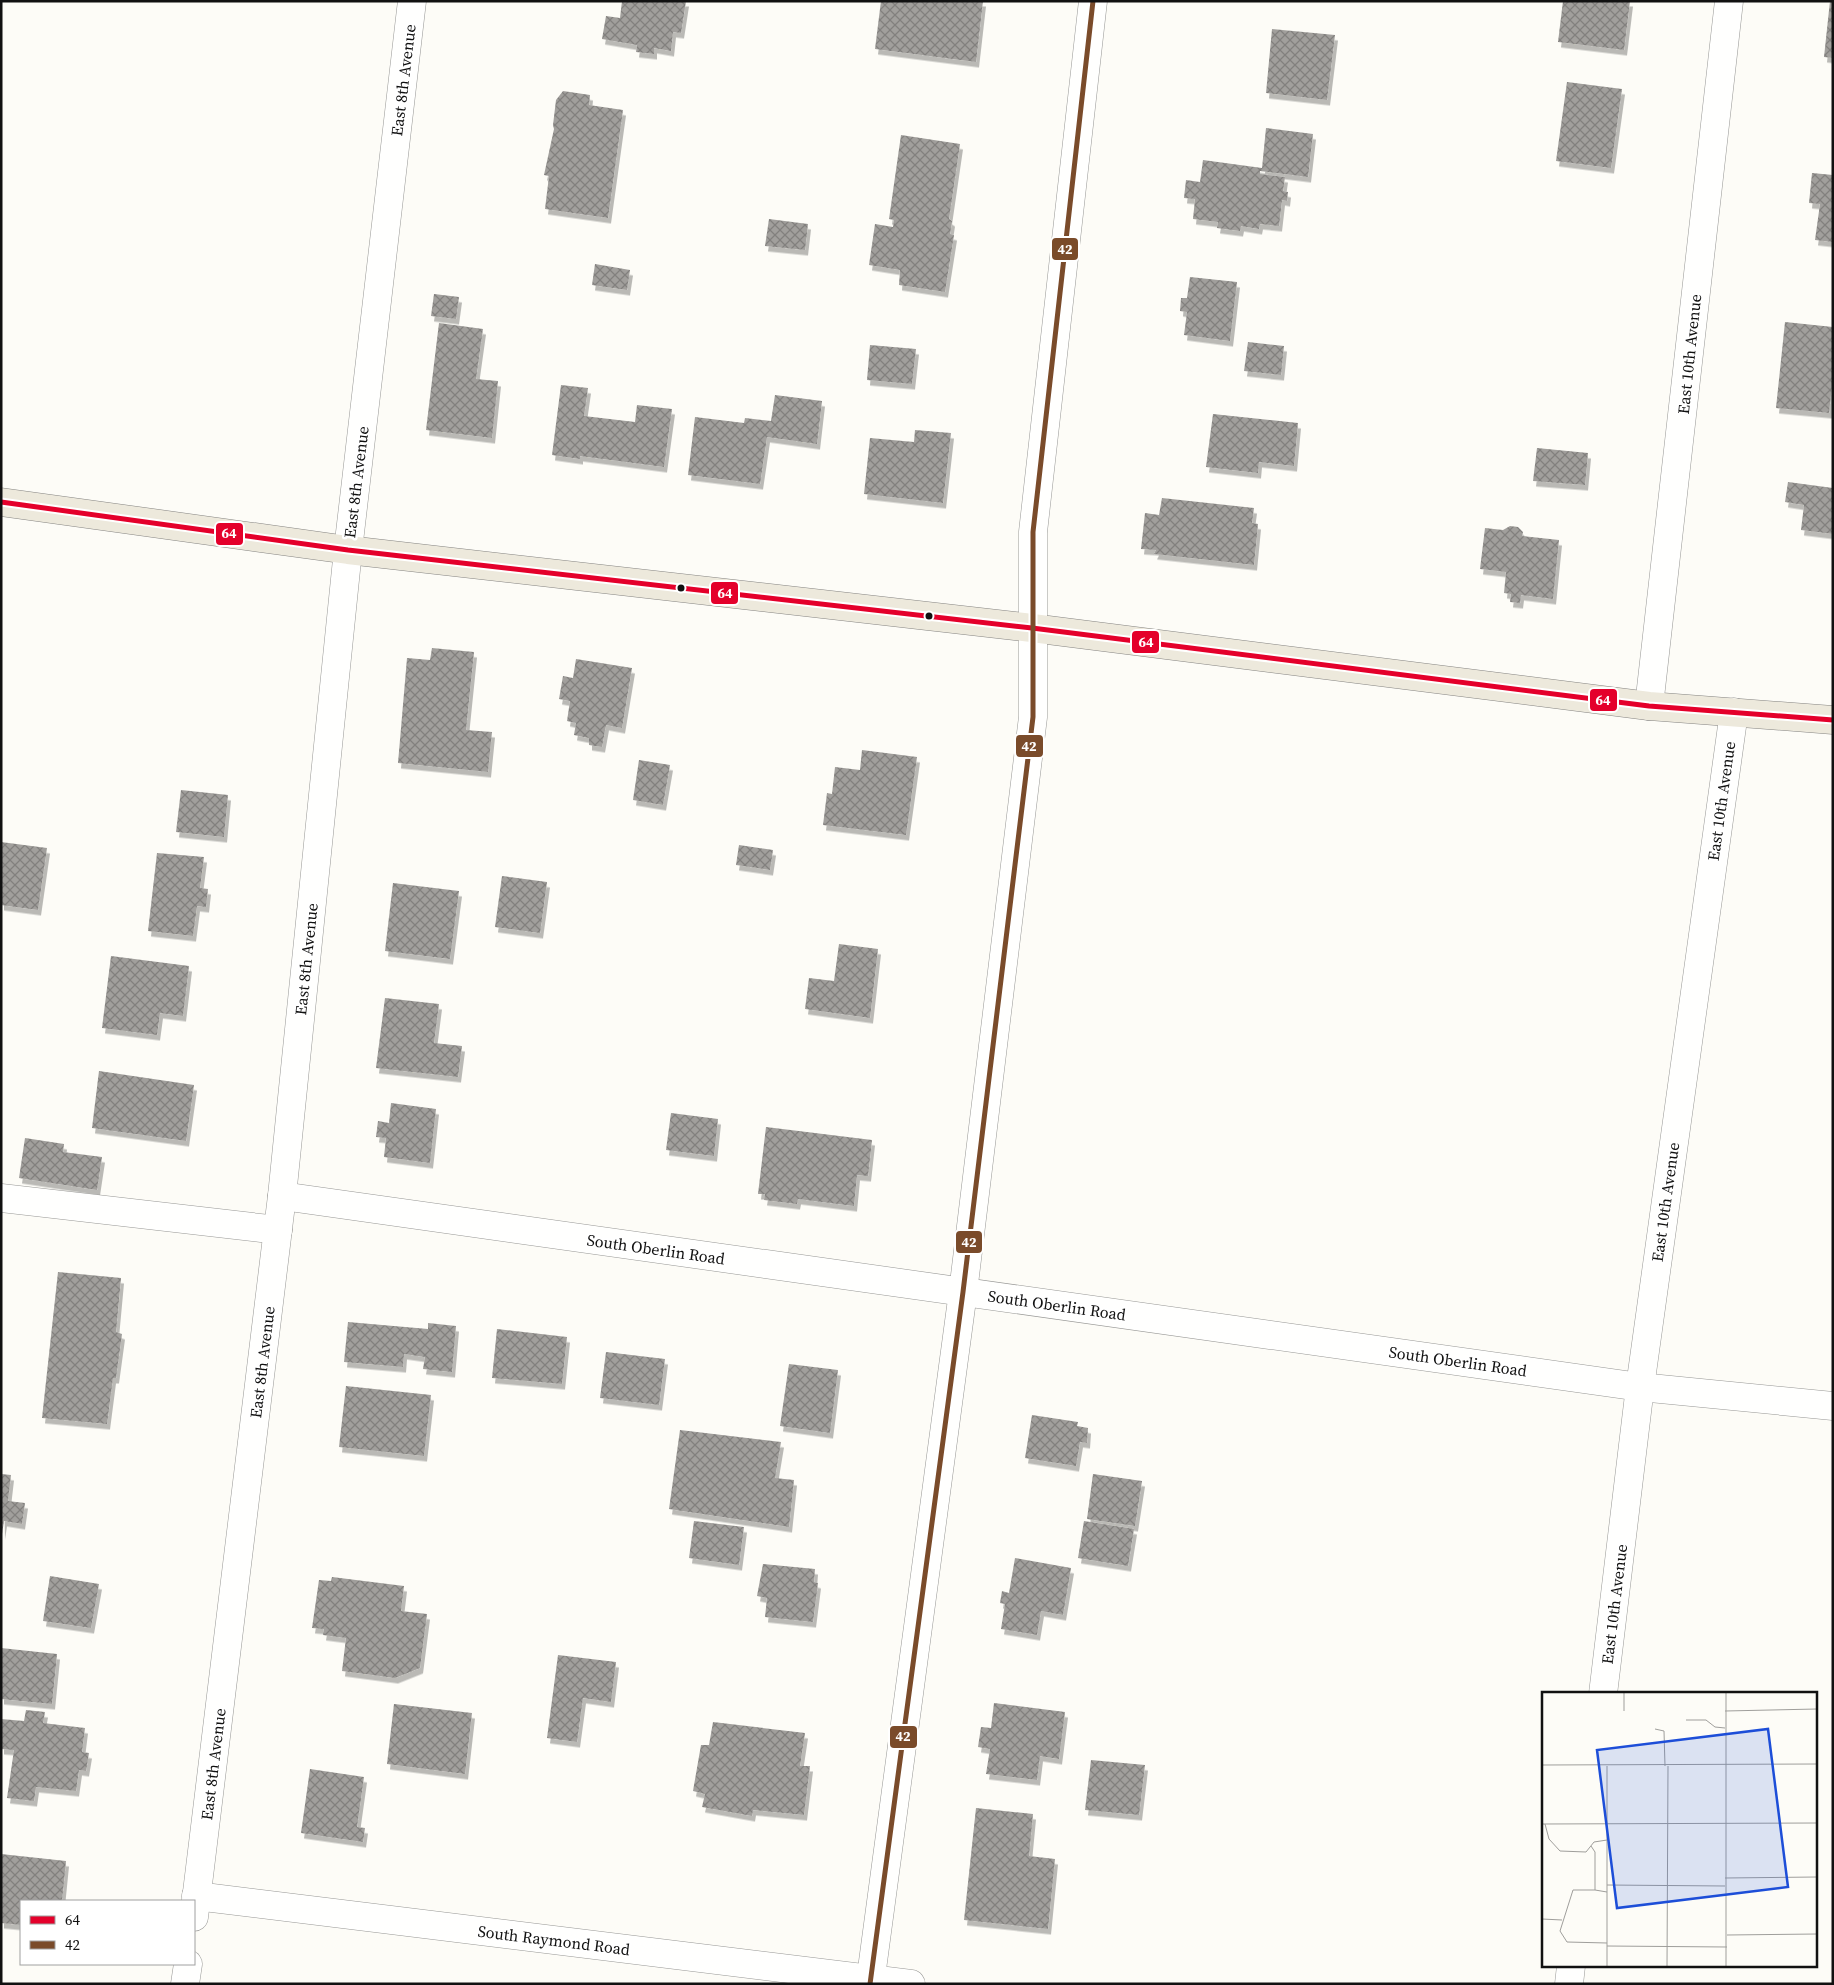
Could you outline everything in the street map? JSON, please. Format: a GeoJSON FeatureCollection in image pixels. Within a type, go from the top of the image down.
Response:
{"type":"FeatureCollection","features":[{"type":"Feature","properties":{"kind":"main road"},"geometry":{"type":"LineString","coordinates":[[1,502],[348,550],[1032,628],[1649,706],[1833,720]]}},
{"type":"Feature","properties":{"kind":"street","name":"East 8th Avenue"},"geometry":{"type":"LineString","coordinates":[[195,1906],[282,1196],[348,550],[412,1]]}},
{"type":"Feature","properties":{"kind":"street"},"geometry":{"type":"LineString","coordinates":[[870,1981],[963,1292],[1033,717],[1033,532],[1093,1]]}},
{"type":"Feature","properties":{"kind":"street","name":"East 10th Avenue"},"geometry":{"type":"LineString","coordinates":[[1649,706],[1729,1]]}},
{"type":"Feature","properties":{"kind":"street","name":"East 10th Avenue"},"geometry":{"type":"LineString","coordinates":[[1603,1692],[1640,1387],[1734,712]]}},
{"type":"Feature","properties":{"kind":"street","name":"South Oberlin Road"},"geometry":{"type":"LineString","coordinates":[[282,1196],[1640,1387],[1833,1406]]}},
{"type":"Feature","properties":{"kind":"street"},"geometry":{"type":"LineString","coordinates":[[1,1198],[278,1230]]}},
{"type":"Feature","properties":{"kind":"street","name":"South Raymond Road"},"geometry":{"type":"LineString","coordinates":[[195,1906],[911,1984]]}},
{"type":"Feature","properties":{"kind":"street"},"geometry":{"type":"LineString","coordinates":[[185,1984],[188,1965]]}},
{"type":"Feature","properties":{"kind":"street"},"geometry":{"type":"LineString","coordinates":[[1569,1984],[1571,1968]]}},
{"type":"Feature","properties":{"kind":"building"},"geometry":{"type":"Polygon","coordinates":[[[622,1],[686,1],[681,33],[673,32],[671,51],[654,48],[654,54],[636,52],[637,45],[602,39],[606,16],[620,18],[622,1]]]}},
{"type":"Feature","properties":{"kind":"building"},"geometry":{"type":"Polygon","coordinates":[[[881,1],[983,1],[976,62],[875,49],[881,1]]]}},
{"type":"Feature","properties":{"kind":"building"},"geometry":{"type":"Polygon","coordinates":[[[1563,1],[1630,1],[1624,50],[1558,42],[1563,1]]]}},
{"type":"Feature","properties":{"kind":"building"},"geometry":{"type":"Polygon","coordinates":[[[1830,1],[1833,1],[1833,58],[1824,57],[1830,1]]]}},
{"type":"Feature","properties":{"kind":"building"},"geometry":{"type":"Polygon","coordinates":[[[1272,29],[1335,35],[1327,100],[1266,93],[1272,29]]]}},
{"type":"Feature","properties":{"kind":"building"},"geometry":{"type":"Polygon","coordinates":[[[1567,82],[1622,89],[1611,168],[1556,161],[1567,82]]]}},
{"type":"Feature","properties":{"kind":"building"},"geometry":{"type":"Polygon","coordinates":[[[563,91],[590,95],[589,105],[623,110],[608,218],[545,209],[549,176],[544,175],[554,129],[556,100],[563,91]]]}},
{"type":"Feature","properties":{"kind":"building"},"geometry":{"type":"Polygon","coordinates":[[[1266,128],[1313,134],[1308,177],[1260,171],[1260,174],[1285,177],[1283,191],[1288,192],[1287,201],[1282,200],[1279,226],[1260,224],[1259,229],[1241,226],[1240,231],[1217,228],[1218,222],[1193,219],[1195,199],[1184,198],[1186,180],[1200,182],[1203,160],[1262,168],[1266,128]]]}},
{"type":"Feature","properties":{"kind":"building"},"geometry":{"type":"Polygon","coordinates":[[[901,135],[960,144],[949,219],[952,221],[950,234],[954,235],[945,292],[899,285],[900,270],[869,265],[875,224],[893,227],[894,220],[889,219],[901,135]]]}},
{"type":"Feature","properties":{"kind":"building"},"geometry":{"type":"Polygon","coordinates":[[[1812,173],[1833,175],[1833,242],[1815,240],[1820,204],[1809,203],[1812,173]]]}},
{"type":"Feature","properties":{"kind":"building"},"geometry":{"type":"Polygon","coordinates":[[[769,219],[808,224],[805,250],[765,246],[769,219]]]}},
{"type":"Feature","properties":{"kind":"building"},"geometry":{"type":"Polygon","coordinates":[[[595,264],[630,270],[627,290],[592,285],[595,264]]]}},
{"type":"Feature","properties":{"kind":"building"},"geometry":{"type":"Polygon","coordinates":[[[1190,277],[1237,282],[1230,341],[1184,335],[1187,312],[1180,311],[1181,298],[1187,298],[1190,277]]]}},
{"type":"Feature","properties":{"kind":"building"},"geometry":{"type":"Polygon","coordinates":[[[434,294],[459,297],[456,319],[431,316],[434,294]]]}},
{"type":"Feature","properties":{"kind":"building"},"geometry":{"type":"Polygon","coordinates":[[[1785,322],[1833,327],[1833,377],[1829,413],[1776,408],[1785,322]]]}},
{"type":"Feature","properties":{"kind":"building"},"geometry":{"type":"Polygon","coordinates":[[[439,323],[483,329],[476,379],[498,381],[492,438],[426,430],[439,323]]]}},
{"type":"Feature","properties":{"kind":"building"},"geometry":{"type":"Polygon","coordinates":[[[1248,342],[1284,346],[1281,375],[1244,371],[1248,342]]]}},
{"type":"Feature","properties":{"kind":"building"},"geometry":{"type":"Polygon","coordinates":[[[870,345],[916,349],[912,384],[867,380],[870,345]]]}},
{"type":"Feature","properties":{"kind":"building"},"geometry":{"type":"Polygon","coordinates":[[[561,385],[588,388],[584,416],[635,422],[637,405],[672,409],[664,467],[580,456],[580,459],[552,455],[561,385]]]}},
{"type":"Feature","properties":{"kind":"building"},"geometry":{"type":"Polygon","coordinates":[[[775,395],[822,401],[817,444],[767,437],[760,484],[688,475],[695,417],[744,423],[745,418],[771,421],[775,395]]]}},
{"type":"Feature","properties":{"kind":"building"},"geometry":{"type":"Polygon","coordinates":[[[1213,414],[1298,423],[1294,466],[1259,462],[1258,473],[1206,467],[1213,414]]]}},
{"type":"Feature","properties":{"kind":"building"},"geometry":{"type":"Polygon","coordinates":[[[915,430],[951,433],[943,503],[864,494],[870,438],[914,442],[915,430]]]}},
{"type":"Feature","properties":{"kind":"building"},"geometry":{"type":"Polygon","coordinates":[[[1537,448],[1588,453],[1585,485],[1533,481],[1537,448]]]}},
{"type":"Feature","properties":{"kind":"building"},"geometry":{"type":"Polygon","coordinates":[[[1788,482],[1833,488],[1833,534],[1801,530],[1804,505],[1785,502],[1788,482]]]}},
{"type":"Feature","properties":{"kind":"building"},"geometry":{"type":"Polygon","coordinates":[[[1162,498],[1254,508],[1252,523],[1258,524],[1254,565],[1154,554],[1156,550],[1141,549],[1145,513],[1159,515],[1162,498]]]}},
{"type":"Feature","properties":{"kind":"building"},"geometry":{"type":"Polygon","coordinates":[[[1510,526],[1518,527],[1523,532],[1522,536],[1559,540],[1553,599],[1521,595],[1520,603],[1510,602],[1511,594],[1504,593],[1506,572],[1480,569],[1485,528],[1503,530],[1510,526]]]}},
{"type":"Feature","properties":{"kind":"building"},"geometry":{"type":"Polygon","coordinates":[[[432,648],[474,652],[466,730],[492,732],[488,772],[398,763],[407,658],[430,660],[432,648]]]}},
{"type":"Feature","properties":{"kind":"building"},"geometry":{"type":"Polygon","coordinates":[[[576,659],[632,668],[622,728],[606,725],[602,747],[589,745],[589,738],[574,735],[576,723],[567,721],[570,701],[559,699],[563,676],[573,678],[576,659]]]}},
{"type":"Feature","properties":{"kind":"building"},"geometry":{"type":"Polygon","coordinates":[[[862,750],[917,757],[906,835],[823,825],[827,793],[832,794],[835,767],[860,770],[862,750]]]}},
{"type":"Feature","properties":{"kind":"building"},"geometry":{"type":"Polygon","coordinates":[[[639,760],[670,765],[663,805],[633,800],[639,760]]]}},
{"type":"Feature","properties":{"kind":"building"},"geometry":{"type":"Polygon","coordinates":[[[181,790],[228,795],[224,837],[176,832],[181,790]]]}},
{"type":"Feature","properties":{"kind":"building"},"geometry":{"type":"Polygon","coordinates":[[[1,842],[47,848],[38,910],[1,905],[1,842]]]}},
{"type":"Feature","properties":{"kind":"building"},"geometry":{"type":"Polygon","coordinates":[[[739,845],[773,850],[770,870],[736,865],[739,845]]]}},
{"type":"Feature","properties":{"kind":"building"},"geometry":{"type":"Polygon","coordinates":[[[157,853],[204,857],[200,888],[208,889],[206,907],[197,906],[193,936],[148,931],[157,853]]]}},
{"type":"Feature","properties":{"kind":"building"},"geometry":{"type":"Polygon","coordinates":[[[502,876],[547,882],[540,933],[495,927],[502,876]]]}},
{"type":"Feature","properties":{"kind":"building"},"geometry":{"type":"Polygon","coordinates":[[[393,883],[459,891],[450,959],[385,951],[393,883]]]}},
{"type":"Feature","properties":{"kind":"building"},"geometry":{"type":"Polygon","coordinates":[[[839,944],[878,949],[870,1018],[805,1009],[809,978],[834,981],[839,944]]]}},
{"type":"Feature","properties":{"kind":"building"},"geometry":{"type":"Polygon","coordinates":[[[111,956],[189,966],[183,1016],[160,1013],[157,1035],[102,1028],[111,956]]]}},
{"type":"Feature","properties":{"kind":"building"},"geometry":{"type":"Polygon","coordinates":[[[385,998],[439,1004],[434,1043],[462,1046],[458,1077],[376,1068],[385,998]]]}},
{"type":"Feature","properties":{"kind":"building"},"geometry":{"type":"Polygon","coordinates":[[[99,1071],[194,1085],[186,1141],[92,1128],[99,1071]]]}},
{"type":"Feature","properties":{"kind":"building"},"geometry":{"type":"Polygon","coordinates":[[[391,1103],[436,1109],[430,1163],[384,1157],[386,1138],[376,1137],[378,1121],[389,1123],[391,1103]]]}},
{"type":"Feature","properties":{"kind":"building"},"geometry":{"type":"Polygon","coordinates":[[[671,1113],[718,1119],[714,1156],[666,1150],[671,1113]]]}},
{"type":"Feature","properties":{"kind":"building"},"geometry":{"type":"Polygon","coordinates":[[[766,1127],[872,1140],[868,1176],[857,1175],[854,1206],[798,1199],[797,1204],[764,1200],[765,1194],[758,1194],[766,1127]]]}},
{"type":"Feature","properties":{"kind":"building"},"geometry":{"type":"Polygon","coordinates":[[[25,1138],[64,1144],[63,1152],[102,1157],[97,1190],[19,1178],[25,1138]]]}},
{"type":"Feature","properties":{"kind":"building"},"geometry":{"type":"Polygon","coordinates":[[[58,1272],[121,1278],[116,1332],[122,1334],[116,1378],[113,1378],[107,1424],[42,1418],[58,1272]]]}},
{"type":"Feature","properties":{"kind":"building"},"geometry":{"type":"Polygon","coordinates":[[[348,1322],[428,1329],[428,1323],[456,1326],[452,1372],[423,1369],[425,1357],[404,1354],[403,1367],[344,1362],[348,1322]]]}},
{"type":"Feature","properties":{"kind":"building"},"geometry":{"type":"Polygon","coordinates":[[[497,1329],[567,1337],[562,1384],[492,1378],[497,1329]]]}},
{"type":"Feature","properties":{"kind":"building"},"geometry":{"type":"Polygon","coordinates":[[[606,1352],[665,1359],[659,1405],[600,1398],[606,1352]]]}},
{"type":"Feature","properties":{"kind":"building"},"geometry":{"type":"Polygon","coordinates":[[[789,1364],[838,1370],[830,1433],[780,1426],[789,1364]]]}},
{"type":"Feature","properties":{"kind":"building"},"geometry":{"type":"Polygon","coordinates":[[[346,1386],[431,1395],[424,1456],[339,1447],[346,1386]]]}},
{"type":"Feature","properties":{"kind":"building"},"geometry":{"type":"Polygon","coordinates":[[[1032,1415],[1078,1422],[1077,1426],[1088,1428],[1087,1443],[1080,1442],[1076,1466],[1025,1458],[1032,1415]]]}},
{"type":"Feature","properties":{"kind":"building"},"geometry":{"type":"Polygon","coordinates":[[[680,1430],[781,1442],[775,1478],[794,1480],[789,1527],[669,1509],[680,1430]]]}},
{"type":"Feature","properties":{"kind":"building"},"geometry":{"type":"Polygon","coordinates":[[[1,1474],[11,1475],[8,1501],[25,1503],[22,1524],[4,1521],[2,1534],[1,1474]]]}},
{"type":"Feature","properties":{"kind":"building"},"geometry":{"type":"Polygon","coordinates":[[[1093,1474],[1142,1481],[1135,1526],[1087,1519],[1093,1474]]]}},
{"type":"Feature","properties":{"kind":"building"},"geometry":{"type":"Polygon","coordinates":[[[694,1521],[744,1527],[739,1565],[689,1558],[694,1521]]]}},
{"type":"Feature","properties":{"kind":"building"},"geometry":{"type":"Polygon","coordinates":[[[1084,1521],[1134,1529],[1128,1566],[1078,1558],[1084,1521]]]}},
{"type":"Feature","properties":{"kind":"building"},"geometry":{"type":"Polygon","coordinates":[[[1015,1558],[1071,1568],[1063,1615],[1041,1611],[1037,1635],[1001,1629],[1005,1604],[1000,1603],[1002,1591],[1009,1593],[1015,1558]]]}},
{"type":"Feature","properties":{"kind":"building"},"geometry":{"type":"Polygon","coordinates":[[[763,1564],[815,1569],[814,1582],[818,1583],[813,1622],[765,1617],[767,1598],[757,1596],[763,1564]]]}},
{"type":"Feature","properties":{"kind":"building"},"geometry":{"type":"Polygon","coordinates":[[[50,1576],[99,1584],[91,1628],[43,1621],[50,1576]]]}},
{"type":"Feature","properties":{"kind":"building"},"geometry":{"type":"Polygon","coordinates":[[[332,1577],[404,1586],[401,1611],[427,1614],[420,1668],[395,1678],[342,1671],[346,1638],[323,1635],[324,1629],[312,1628],[319,1580],[331,1581],[332,1577]]]}},
{"type":"Feature","properties":{"kind":"building"},"geometry":{"type":"Polygon","coordinates":[[[1,1648],[57,1654],[52,1704],[1,1699],[1,1648]]]}},
{"type":"Feature","properties":{"kind":"building"},"geometry":{"type":"Polygon","coordinates":[[[558,1655],[616,1662],[611,1702],[583,1698],[577,1742],[547,1738],[558,1655]]]}},
{"type":"Feature","properties":{"kind":"building"},"geometry":{"type":"Polygon","coordinates":[[[994,1703],[1065,1712],[1059,1759],[1040,1756],[1037,1780],[986,1774],[990,1749],[978,1747],[981,1727],[991,1728],[994,1703]]]}},
{"type":"Feature","properties":{"kind":"building"},"geometry":{"type":"Polygon","coordinates":[[[394,1704],[472,1713],[465,1774],[387,1764],[394,1704]]]}},
{"type":"Feature","properties":{"kind":"building"},"geometry":{"type":"Polygon","coordinates":[[[26,1710],[45,1712],[43,1723],[85,1728],[82,1752],[89,1753],[86,1771],[79,1770],[76,1791],[36,1787],[34,1801],[7,1798],[14,1750],[1,1749],[1,1719],[24,1721],[26,1710]]]}},
{"type":"Feature","properties":{"kind":"building"},"geometry":{"type":"Polygon","coordinates":[[[713,1722],[805,1733],[800,1766],[810,1766],[804,1815],[753,1810],[752,1816],[702,1807],[705,1794],[693,1791],[701,1745],[709,1745],[713,1722]]]}},
{"type":"Feature","properties":{"kind":"building"},"geometry":{"type":"Polygon","coordinates":[[[1091,1760],[1145,1765],[1139,1815],[1085,1810],[1091,1760]]]}},
{"type":"Feature","properties":{"kind":"building"},"geometry":{"type":"Polygon","coordinates":[[[310,1769],[364,1777],[357,1827],[365,1828],[363,1842],[301,1833],[310,1769]]]}},
{"type":"Feature","properties":{"kind":"building"},"geometry":{"type":"Polygon","coordinates":[[[976,1808],[1033,1814],[1029,1856],[1055,1859],[1048,1929],[964,1920],[976,1808]]]}},
{"type":"Feature","properties":{"kind":"building"},"geometry":{"type":"Polygon","coordinates":[[[1,1854],[66,1861],[62,1900],[20,1900],[20,1925],[1,1923],[1,1854]]]}},
{"type":"Feature","properties":{"kind":"transit line","name":"42"},"geometry":{"type":"LineString","coordinates":[[870,1984],[963,1292],[1033,717],[1033,532],[1093,1]]}},
{"type":"Feature","properties":{"kind":"transit line","name":"64"},"geometry":{"type":"LineString","coordinates":[[1,502],[348,550],[1032,628],[1649,706],[1833,720]]}}]}
